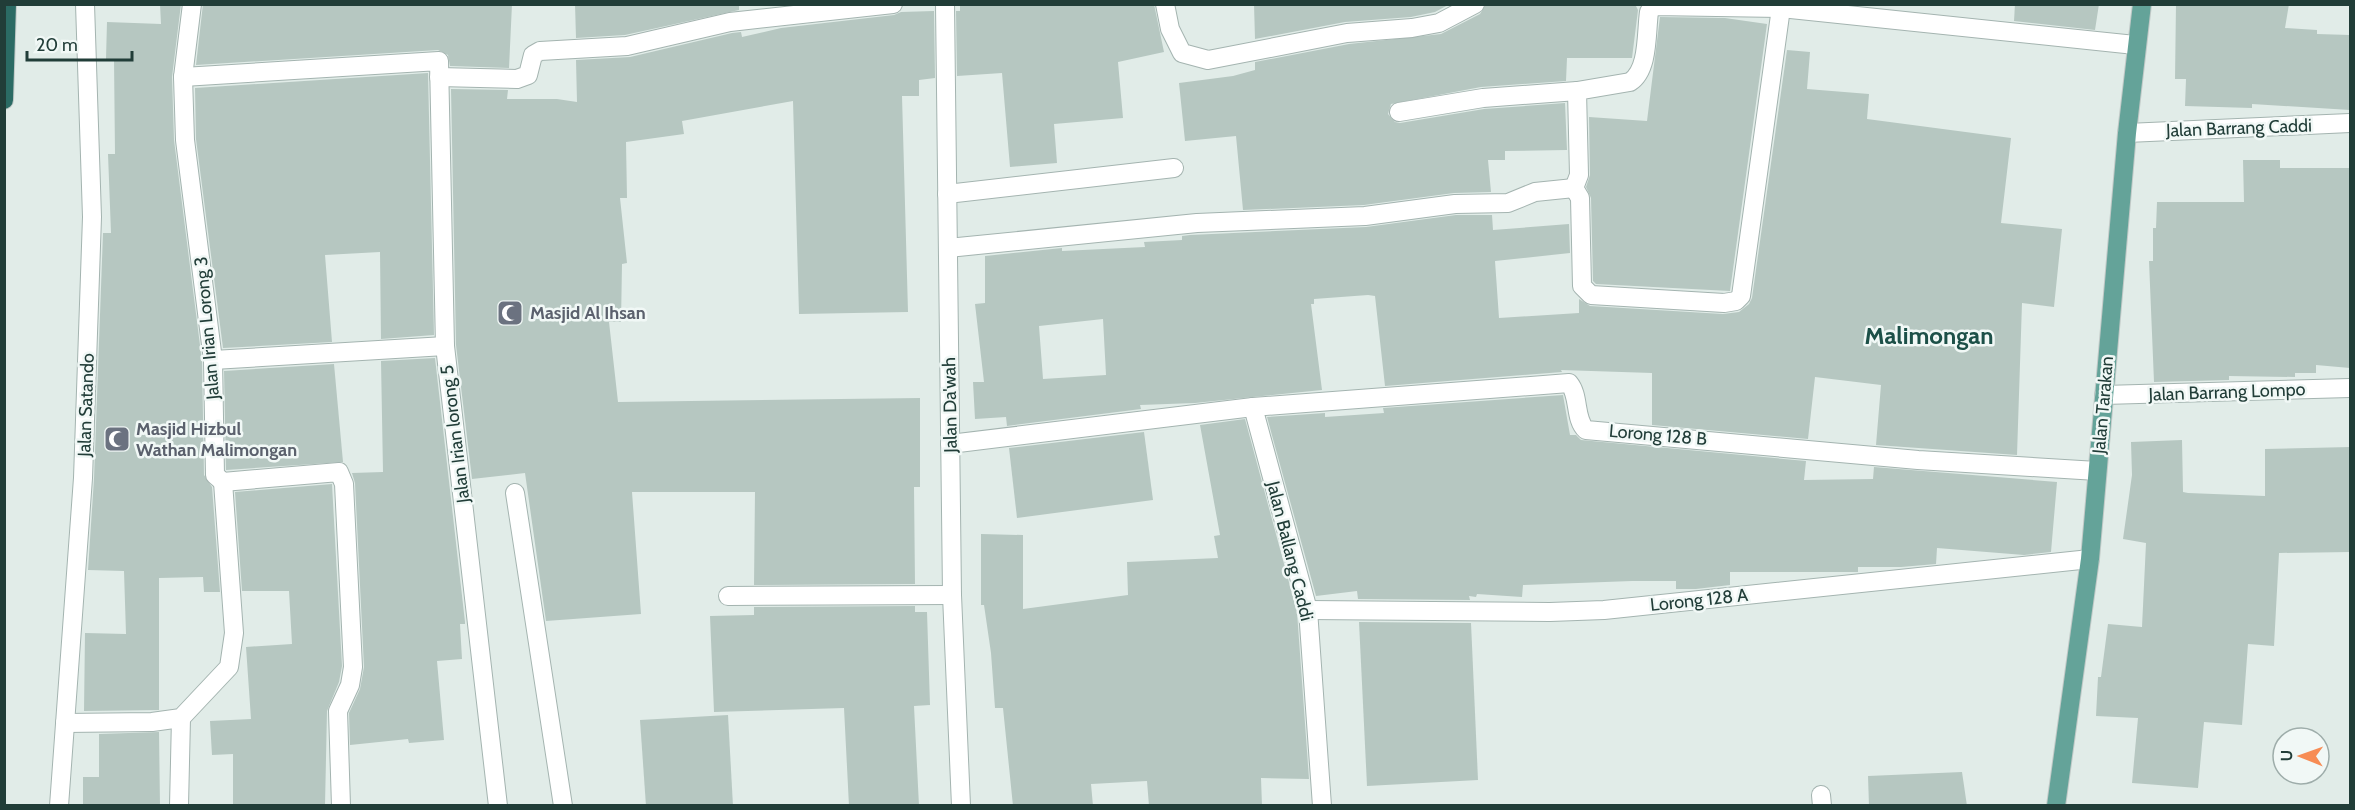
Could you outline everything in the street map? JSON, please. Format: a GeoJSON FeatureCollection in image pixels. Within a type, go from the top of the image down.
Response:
{"type":"FeatureCollection","features":[{"type":"Feature","properties":{"kind":"highway"},"geometry":{"type":"LineString","coordinates":[[4,100],[7,4]]}},
{"type":"Feature","properties":{"kind":"main road","name":"Jalan Tarakan"},"geometry":{"type":"LineString","coordinates":[[2056,806],[2090,559],[2135,45],[2142,4]]}},
{"type":"Feature","properties":{"kind":"street","name":"Jalan Satando"},"geometry":{"type":"LineString","coordinates":[[59,806],[83,478],[92,229],[85,4]]}},
{"type":"Feature","properties":{"kind":"street","name":"Jalan Irian Lorong 3"},"geometry":{"type":"LineString","coordinates":[[181,717],[222,677],[229,667],[234,633],[223,482],[215,475],[213,360],[185,140],[183,77],[192,4]]}},
{"type":"Feature","properties":{"kind":"street"},"geometry":{"type":"LineString","coordinates":[[183,77],[439,69],[517,79],[528,75],[533,55],[540,51],[627,46],[730,22],[893,4]]}},
{"type":"Feature","properties":{"kind":"street","name":"Jalan Da'wah"},"geometry":{"type":"LineString","coordinates":[[945,4],[952,595],[961,806]]}},
{"type":"Feature","properties":{"kind":"street"},"geometry":{"type":"LineString","coordinates":[[1165,4],[1170,29],[1182,53],[1208,60],[1347,33],[1412,28],[1438,23],[1475,4]]}},
{"type":"Feature","properties":{"kind":"street"},"geometry":{"type":"LineString","coordinates":[[1399,111],[1472,99],[1577,91],[1635,78],[1642,66],[1649,12],[1654,6],[1781,8],[2135,45]]}},
{"type":"Feature","properties":{"kind":"street"},"geometry":{"type":"LineString","coordinates":[[1574,188],[1580,198],[1582,286],[1591,295],[1724,303],[1736,301],[1741,296],[1781,8]]}},
{"type":"Feature","properties":{"kind":"street","name":"Jalan Irian lorong 5"},"geometry":{"type":"LineString","coordinates":[[439,69],[445,346],[498,806]]}},
{"type":"Feature","properties":{"kind":"street"},"geometry":{"type":"LineString","coordinates":[[1574,188],[1579,175],[1577,91]]}},
{"type":"Feature","properties":{"kind":"street","name":"Jalan Barrang Caddi"},"geometry":{"type":"LineString","coordinates":[[2127,133],[2350,123]]}},
{"type":"Feature","properties":{"kind":"street"},"geometry":{"type":"LineString","coordinates":[[947,194],[1174,168]]}},
{"type":"Feature","properties":{"kind":"street"},"geometry":{"type":"LineString","coordinates":[[948,248],[1197,223],[1365,216],[1455,204],[1508,203],[1535,192],[1574,188]]}},
{"type":"Feature","properties":{"kind":"street"},"geometry":{"type":"LineString","coordinates":[[213,360],[445,346]]}},
{"type":"Feature","properties":{"kind":"street","name":"Lorong 128 B"},"geometry":{"type":"LineString","coordinates":[[1253,407],[1569,383],[1575,394],[1582,425],[1587,430],[1918,460],[2097,471]]}},
{"type":"Feature","properties":{"kind":"street","name":"Jalan Barrang Lompo"},"geometry":{"type":"LineString","coordinates":[[2104,395],[2350,388]]}},
{"type":"Feature","properties":{"kind":"street"},"geometry":{"type":"LineString","coordinates":[[950,444],[1253,407]]}},
{"type":"Feature","properties":{"kind":"street","name":"Jalan Ballang Caddi"},"geometry":{"type":"LineString","coordinates":[[1253,407],[1308,610],[1322,806]]}},
{"type":"Feature","properties":{"kind":"street"},"geometry":{"type":"LineString","coordinates":[[223,482],[339,472],[344,484],[353,667],[350,685],[338,711],[341,806]]}},
{"type":"Feature","properties":{"kind":"street"},"geometry":{"type":"LineString","coordinates":[[515,493],[563,806]]}},
{"type":"Feature","properties":{"kind":"street","name":"Lorong 128 A"},"geometry":{"type":"LineString","coordinates":[[1308,610],[1550,612],[1604,610],[2090,559]]}},
{"type":"Feature","properties":{"kind":"street"},"geometry":{"type":"LineString","coordinates":[[728,596],[952,595]]}},
{"type":"Feature","properties":{"kind":"street"},"geometry":{"type":"LineString","coordinates":[[65,723],[152,722],[181,717],[179,806]]}},
{"type":"Feature","properties":{"kind":"building"},"geometry":{"type":"Polygon","coordinates":[[[160,4],[181,4],[172,77],[174,140],[202,361],[204,475],[212,487],[220,592],[204,592],[203,577],[159,578],[159,710],[84,711],[85,633],[126,634],[124,571],[88,570],[94,479],[103,233],[111,233],[108,154],[115,154],[114,59],[106,59],[107,22],[161,24],[160,4]]]}},
{"type":"Feature","properties":{"kind":"building"},"geometry":{"type":"Polygon","coordinates":[[[203,4],[512,4],[509,68],[450,66],[448,55],[438,50],[196,65],[203,4]]]}},
{"type":"Feature","properties":{"kind":"building"},"geometry":{"type":"Polygon","coordinates":[[[575,4],[739,4],[739,10],[625,35],[576,38],[575,4]]]}},
{"type":"Feature","properties":{"kind":"building"},"geometry":{"type":"Polygon","coordinates":[[[960,4],[1154,4],[1164,52],[1118,62],[1123,118],[1054,124],[1057,163],[1010,167],[1002,73],[957,76],[956,11],[960,11],[960,4]]]}},
{"type":"Feature","properties":{"kind":"building"},"geometry":{"type":"Polygon","coordinates":[[[1254,4],[1450,4],[1435,12],[1411,17],[1345,22],[1255,39],[1254,4]]]}},
{"type":"Feature","properties":{"kind":"building"},"geometry":{"type":"Polygon","coordinates":[[[1486,4],[1636,6],[1638,10],[1632,58],[1567,58],[1566,81],[1481,87],[1391,104],[1388,114],[1395,122],[1400,123],[1484,109],[1565,103],[1567,150],[1505,151],[1505,160],[1488,160],[1491,192],[1454,193],[1364,205],[1243,210],[1236,136],[1185,141],[1179,83],[1233,76],[1255,70],[1255,62],[1349,44],[1441,34],[1480,14],[1486,4]]]}},
{"type":"Feature","properties":{"kind":"building"},"geometry":{"type":"Polygon","coordinates":[[[2015,4],[2099,4],[2095,30],[2014,21],[2015,4]]]}},
{"type":"Feature","properties":{"kind":"building"},"geometry":{"type":"Polygon","coordinates":[[[2176,4],[2289,4],[2285,28],[2317,30],[2317,34],[2350,35],[2350,110],[2252,104],[2252,108],[2185,106],[2186,79],[2175,79],[2176,4]]]}},
{"type":"Feature","properties":{"kind":"building"},"geometry":{"type":"Polygon","coordinates":[[[934,11],[935,78],[919,80],[919,96],[902,96],[908,312],[799,314],[793,101],[682,121],[684,134],[626,142],[627,198],[620,198],[627,263],[622,264],[621,322],[609,322],[618,402],[920,398],[920,487],[914,487],[915,584],[754,585],[755,492],[632,492],[641,614],[546,621],[525,473],[472,479],[456,345],[451,89],[508,90],[507,99],[557,99],[577,102],[576,60],[630,57],[732,33],[741,32],[742,37],[781,28],[894,15],[901,12],[934,11]]]}},
{"type":"Feature","properties":{"kind":"building"},"geometry":{"type":"Polygon","coordinates":[[[1660,17],[1725,18],[1767,24],[1730,291],[1596,284],[1593,281],[1591,198],[1586,187],[1590,175],[1589,117],[1647,121],[1660,17]]]}},
{"type":"Feature","properties":{"kind":"building"},"geometry":{"type":"Polygon","coordinates":[[[1787,50],[1810,52],[1807,89],[1869,94],[1867,119],[2011,138],[2001,223],[2062,229],[2054,307],[2022,303],[2017,455],[1876,445],[1881,385],[1815,377],[1808,439],[1652,425],[1652,373],[1561,370],[1562,372],[1385,386],[1375,296],[1368,295],[1314,299],[1314,304],[1311,304],[1322,390],[1195,403],[1140,405],[1141,409],[1007,426],[1006,417],[975,419],[973,382],[984,382],[975,304],[985,303],[985,256],[1062,248],[1062,251],[1145,247],[1144,242],[1182,240],[1182,236],[1190,235],[1366,227],[1456,215],[1492,215],[1493,230],[1569,224],[1570,253],[1495,261],[1499,318],[1579,313],[1579,299],[1590,306],[1723,314],[1739,312],[1749,304],[1752,298],[1787,50]],[[1103,319],[1039,326],[1043,379],[1106,375],[1103,319]]]}},
{"type":"Feature","properties":{"kind":"building"},"geometry":{"type":"Polygon","coordinates":[[[428,73],[434,335],[381,339],[380,252],[325,255],[332,342],[223,348],[196,139],[195,88],[428,73]]]}},
{"type":"Feature","properties":{"kind":"building"},"geometry":{"type":"Polygon","coordinates":[[[2243,160],[2280,160],[2280,168],[2350,168],[2350,368],[2316,365],[2316,373],[2295,373],[2295,377],[2229,376],[2229,380],[2154,382],[2149,261],[2153,261],[2153,228],[2156,228],[2157,202],[2244,202],[2243,160]]]}},
{"type":"Feature","properties":{"kind":"building"},"geometry":{"type":"Polygon","coordinates":[[[435,358],[465,622],[465,624],[460,624],[462,659],[437,661],[444,740],[409,743],[408,739],[350,745],[349,713],[360,689],[364,667],[355,483],[352,473],[383,472],[381,361],[435,358]]]}},
{"type":"Feature","properties":{"kind":"building"},"geometry":{"type":"Polygon","coordinates":[[[334,364],[343,462],[226,470],[224,371],[334,364]]]}},
{"type":"Feature","properties":{"kind":"building"},"geometry":{"type":"Polygon","coordinates":[[[1563,395],[1570,435],[1576,435],[1581,440],[1806,461],[1804,480],[1873,479],[1874,467],[2057,482],[2051,552],[2024,555],[1937,548],[1936,564],[1858,567],[1858,572],[1730,572],[1730,585],[1696,589],[1676,589],[1676,581],[1632,581],[1523,585],[1522,597],[1477,594],[1476,597],[1469,596],[1470,600],[1358,599],[1357,591],[1316,596],[1267,417],[1325,413],[1325,417],[1384,413],[1383,408],[1563,395]]]}},
{"type":"Feature","properties":{"kind":"building"},"geometry":{"type":"Polygon","coordinates":[[[1245,419],[1297,612],[1309,779],[1261,778],[1262,806],[1149,806],[1147,781],[1091,784],[1093,806],[1013,806],[1003,708],[995,708],[991,653],[984,605],[981,605],[981,534],[1023,535],[1023,609],[1128,595],[1127,562],[1218,558],[1214,536],[1220,535],[1200,425],[1245,419]]]}},
{"type":"Feature","properties":{"kind":"building"},"geometry":{"type":"Polygon","coordinates":[[[1144,432],[1153,500],[1017,518],[1009,448],[1144,432]]]}},
{"type":"Feature","properties":{"kind":"building"},"geometry":{"type":"Polygon","coordinates":[[[2182,440],[2183,492],[2188,493],[2265,496],[2265,449],[2350,447],[2350,552],[2279,553],[2274,646],[2248,644],[2242,725],[2204,722],[2198,788],[2132,783],[2138,718],[2096,716],[2098,677],[2101,677],[2108,624],[2142,627],[2146,543],[2123,539],[2132,475],[2131,442],[2182,440]]]}},
{"type":"Feature","properties":{"kind":"building"},"geometry":{"type":"Polygon","coordinates":[[[332,484],[342,666],[339,682],[327,711],[325,806],[233,806],[233,754],[212,755],[210,721],[251,719],[246,647],[292,644],[289,591],[242,591],[235,492],[332,484]]]}},
{"type":"Feature","properties":{"kind":"building"},"geometry":{"type":"Polygon","coordinates":[[[915,606],[915,612],[927,612],[930,705],[914,706],[919,806],[849,806],[844,708],[714,712],[710,616],[754,615],[754,607],[915,606]]]}},
{"type":"Feature","properties":{"kind":"building"},"geometry":{"type":"Polygon","coordinates":[[[1359,622],[1471,623],[1478,780],[1367,786],[1359,622]]]}},
{"type":"Feature","properties":{"kind":"building"},"geometry":{"type":"Polygon","coordinates":[[[728,715],[733,806],[646,806],[640,720],[728,715]]]}},
{"type":"Feature","properties":{"kind":"building"},"geometry":{"type":"Polygon","coordinates":[[[159,732],[160,806],[83,806],[83,777],[99,777],[99,734],[159,732]]]}},
{"type":"Feature","properties":{"kind":"building"},"geometry":{"type":"Polygon","coordinates":[[[1962,772],[1967,806],[1869,806],[1868,776],[1962,772]]]}},
{"type":"Feature","properties":{"kind":"place","name":"Masjid Al Ihsan"},"geometry":{"type":"Point","coordinates":[510,313]}},
{"type":"Feature","properties":{"kind":"place","name":"Masjid Hizbul Wathan Malimongan"},"geometry":{"type":"Point","coordinates":[117,439]}},
{"type":"Feature","properties":{"kind":"district","name":"Malimongan"},"geometry":{"type":"Point","coordinates":[1929,336]}}]}
